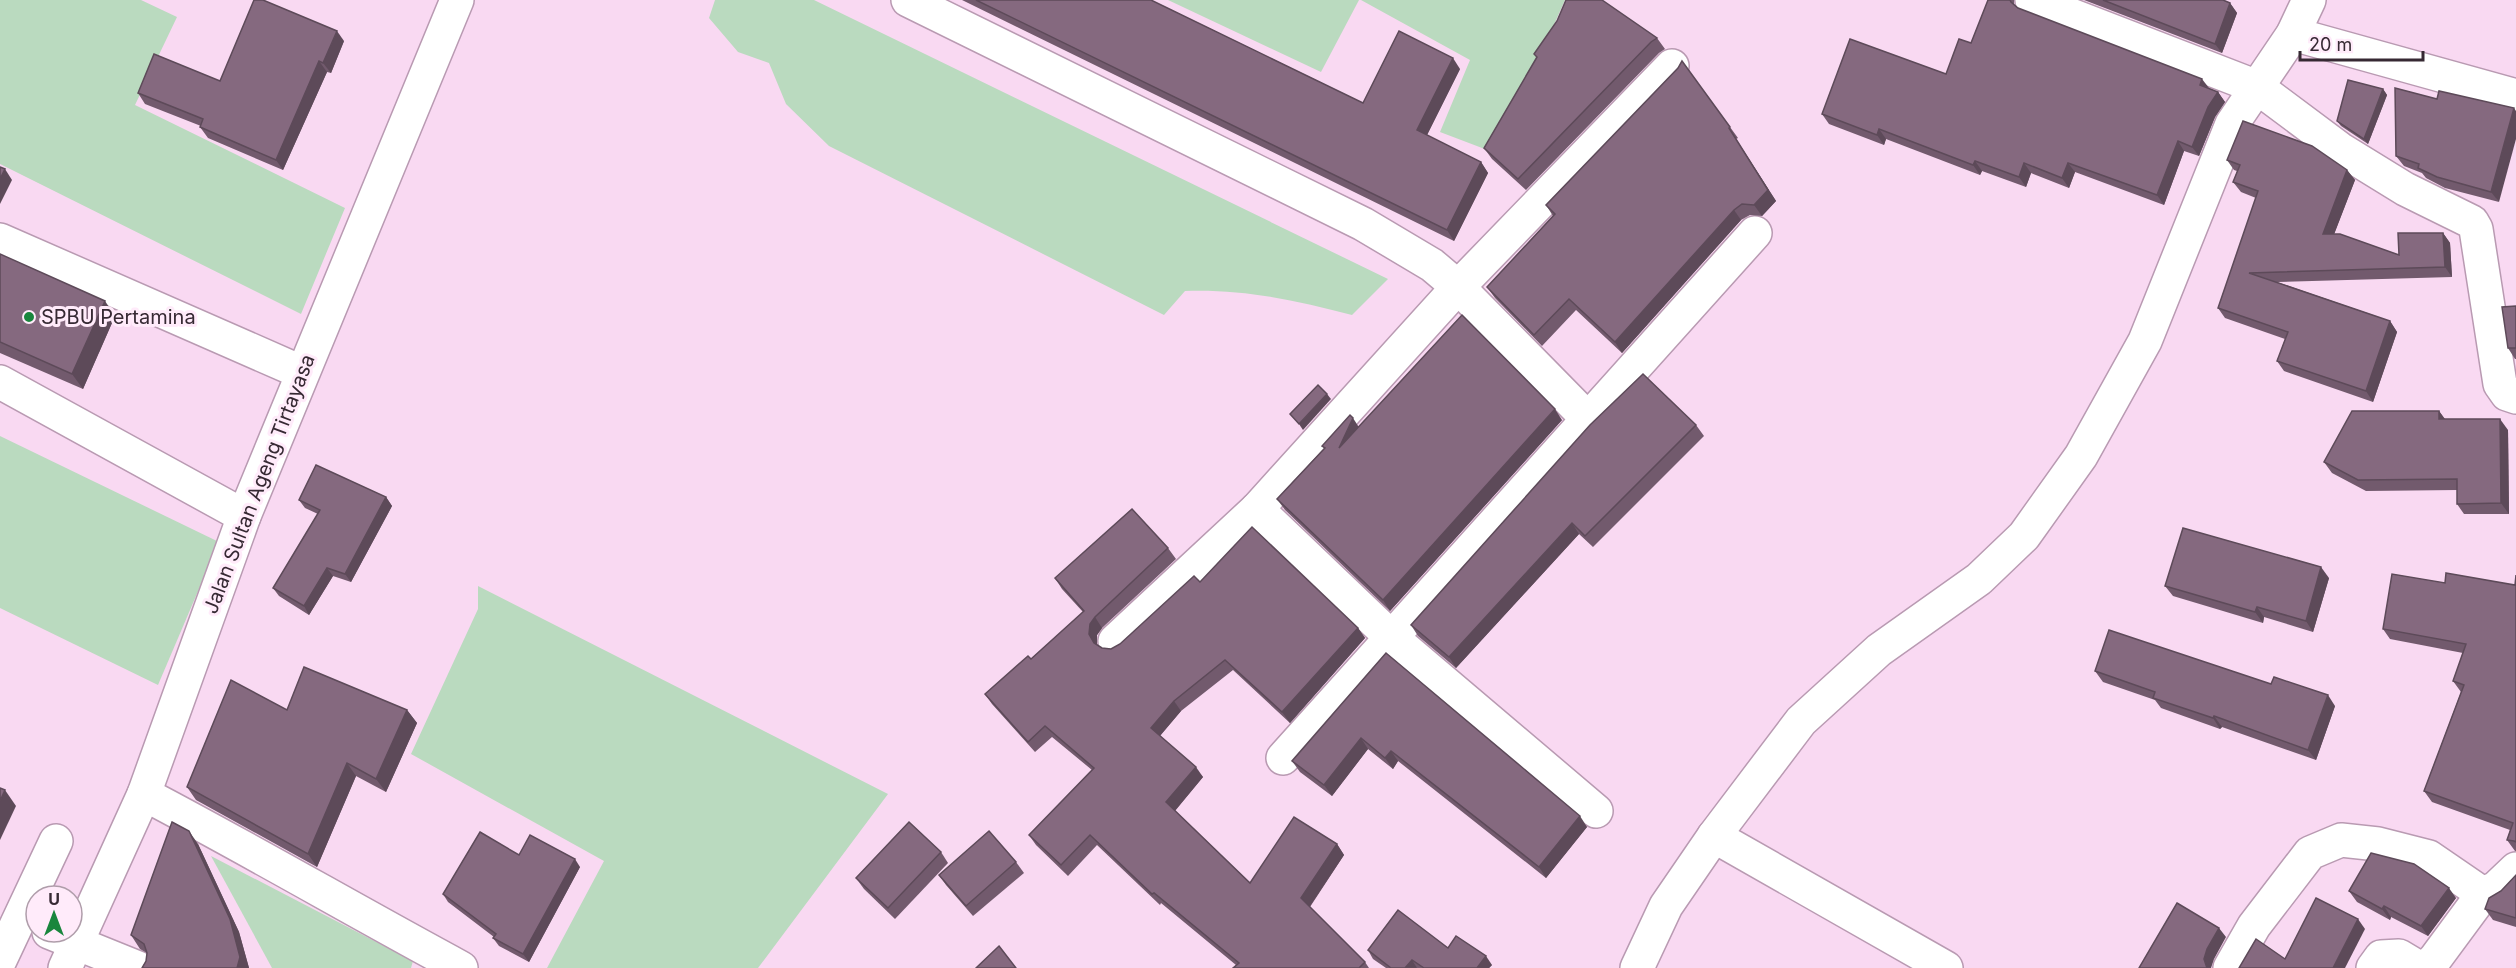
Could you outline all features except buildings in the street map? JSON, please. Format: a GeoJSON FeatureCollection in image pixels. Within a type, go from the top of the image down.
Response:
{"type":"FeatureCollection","features":[{"type":"Feature","properties":{"kind":"street","name":"Jalan Sultan Ageng Tirtayasa"},"geometry":{"type":"LineString","coordinates":[[84,888],[152,798],[244,516],[301,372],[457,0]]}},
{"type":"Feature","properties":{"kind":"street"},"geometry":{"type":"LineString","coordinates":[[908,0],[1363,224],[1432,266],[1458,287],[1588,419]]}},
{"type":"Feature","properties":{"kind":"street"},"geometry":{"type":"LineString","coordinates":[[2032,0],[2257,87],[2340,149],[2405,189],[2472,222],[2476,229],[2500,384],[2506,394],[2516,397]]}},
{"type":"Feature","properties":{"kind":"street"},"geometry":{"type":"LineString","coordinates":[[1637,968],[1666,906],[1714,836],[1801,721],[1879,650],[1979,579],[2024,536],[2081,456],[2145,341],[2232,124],[2293,34],[2309,0]]}},
{"type":"Feature","properties":{"kind":"street"},"geometry":{"type":"LineString","coordinates":[[2293,34],[2516,96]]}},
{"type":"Feature","properties":{"kind":"street"},"geometry":{"type":"LineString","coordinates":[[1115,641],[1257,509],[1458,287],[1672,66]]}},
{"type":"Feature","properties":{"kind":"street"},"geometry":{"type":"LineString","coordinates":[[1283,758],[1755,233]]}},
{"type":"Feature","properties":{"kind":"street"},"geometry":{"type":"LineString","coordinates":[[0,240],[301,372]]}},
{"type":"Feature","properties":{"kind":"street"},"geometry":{"type":"LineString","coordinates":[[0,382],[244,516]]}},
{"type":"Feature","properties":{"kind":"street"},"geometry":{"type":"LineString","coordinates":[[1257,509],[1391,637],[1596,811]]}},
{"type":"Feature","properties":{"kind":"street"},"geometry":{"type":"LineString","coordinates":[[152,798],[189,816],[324,894],[461,968]]}},
{"type":"Feature","properties":{"kind":"street"},"geometry":{"type":"LineString","coordinates":[[1714,836],[1946,968]]}},
{"type":"Feature","properties":{"kind":"street"},"geometry":{"type":"LineString","coordinates":[[2230,968],[2254,926],[2310,853],[2341,840],[2378,844],[2429,857],[2483,894]]}},
{"type":"Feature","properties":{"kind":"street"},"geometry":{"type":"LineString","coordinates":[[52,884],[56,841]]}},
{"type":"Feature","properties":{"kind":"street"},"geometry":{"type":"LineString","coordinates":[[2373,968],[2381,957],[2398,956],[2420,968],[2426,968],[2483,894],[2496,888],[2516,869]]}},
{"type":"Feature","properties":{"kind":"street"},"geometry":{"type":"LineString","coordinates":[[0,960],[32,944]]}},
{"type":"Feature","properties":{"kind":"street"},"geometry":{"type":"LineString","coordinates":[[70,944],[132,966]]}},
{"type":"Feature","properties":{"kind":"green space"},"geometry":{"type":"Polygon","coordinates":[[[0,0],[141,0],[177,17],[135,105],[345,208],[301,314],[0,164],[0,0]]]}},
{"type":"Feature","properties":{"kind":"green space"},"geometry":{"type":"Polygon","coordinates":[[[715,0],[814,0],[1388,279],[1352,315],[1249,294],[1185,291],[1164,315],[829,146],[786,104],[769,63],[738,52],[709,18],[715,0]]]}},
{"type":"Feature","properties":{"kind":"green space"},"geometry":{"type":"Polygon","coordinates":[[[1168,0],[1359,0],[1321,72],[1168,0]]]}},
{"type":"Feature","properties":{"kind":"green space"},"geometry":{"type":"Polygon","coordinates":[[[1361,0],[1565,0],[1525,90],[1490,151],[1440,132],[1470,60],[1361,0]]]}},
{"type":"Feature","properties":{"kind":"green space"},"geometry":{"type":"Polygon","coordinates":[[[0,436],[219,542],[158,685],[0,608],[0,436]]]}},
{"type":"Feature","properties":{"kind":"green space"},"geometry":{"type":"Polygon","coordinates":[[[478,586],[888,794],[758,968],[547,968],[604,861],[411,754],[478,609],[478,586]]]}},
{"type":"Feature","properties":{"kind":"green space"},"geometry":{"type":"Polygon","coordinates":[[[211,856],[413,961],[411,968],[272,968],[211,856]]]}},
{"type":"Feature","properties":{"kind":"place","name":"SPBU Pertamina"},"geometry":{"type":"Point","coordinates":[29,317]}}]}
